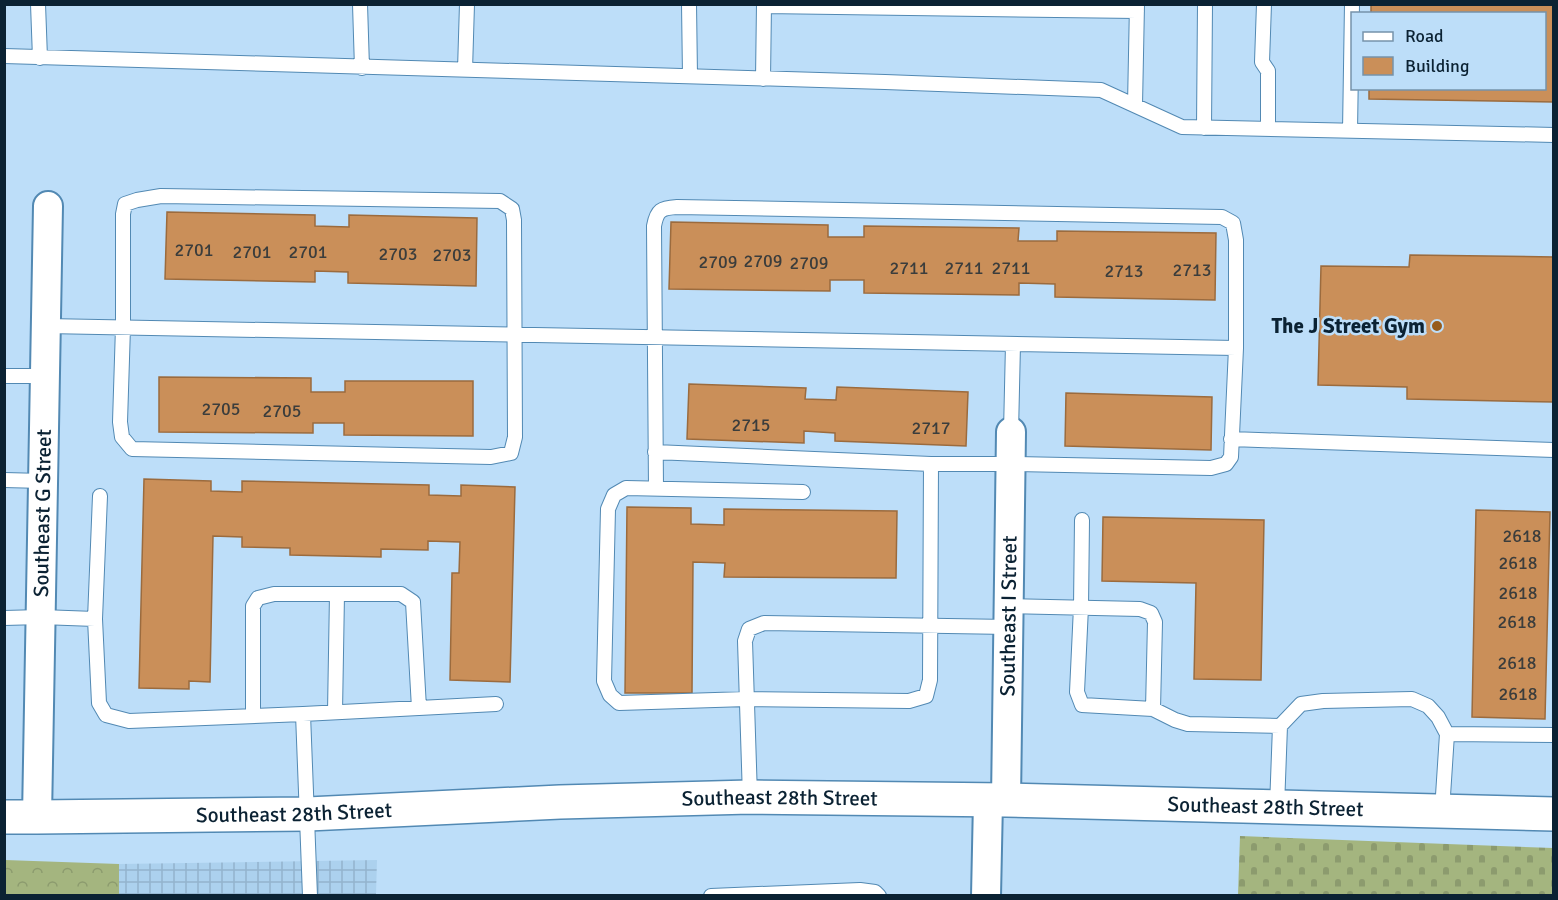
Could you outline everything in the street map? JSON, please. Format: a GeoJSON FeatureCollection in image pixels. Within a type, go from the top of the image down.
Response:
{"type":"FeatureCollection","features":[{"type":"Feature","properties":{"kind":"main road","name":"Southeast 28th Street"},"geometry":{"type":"LineString","coordinates":[[4,817],[308,814],[560,802],[750,797],[1554,814]]}},
{"type":"Feature","properties":{"kind":"street","name":"Southeast G Street"},"geometry":{"type":"LineString","coordinates":[[37,818],[48,206]]}},
{"type":"Feature","properties":{"kind":"street","name":"Southeast I Street"},"geometry":{"type":"LineString","coordinates":[[987,896],[997,801],[1009,616],[1011,432]]}},
{"type":"Feature","properties":{"kind":"lane"},"geometry":{"type":"LineString","coordinates":[[38,4],[40,58]]}},
{"type":"Feature","properties":{"kind":"lane"},"geometry":{"type":"LineString","coordinates":[[360,4],[362,68]]}},
{"type":"Feature","properties":{"kind":"lane"},"geometry":{"type":"LineString","coordinates":[[465,70],[467,4]]}},
{"type":"Feature","properties":{"kind":"lane"},"geometry":{"type":"LineString","coordinates":[[689,4],[690,76]]}},
{"type":"Feature","properties":{"kind":"lane"},"geometry":{"type":"LineString","coordinates":[[1204,128],[1205,4]]}},
{"type":"Feature","properties":{"kind":"lane"},"geometry":{"type":"LineString","coordinates":[[1264,4],[1262,62],[1268,71],[1268,129]]}},
{"type":"Feature","properties":{"kind":"lane"},"geometry":{"type":"LineString","coordinates":[[764,79],[764,5],[1137,8],[1135,105]]}},
{"type":"Feature","properties":{"kind":"lane"},"geometry":{"type":"LineString","coordinates":[[4,57],[1101,90],[1182,127],[1554,135]]}},
{"type":"Feature","properties":{"kind":"lane"},"geometry":{"type":"LineString","coordinates":[[1350,131],[1351,68]]}},
{"type":"Feature","properties":{"kind":"lane"},"geometry":{"type":"LineString","coordinates":[[161,196],[500,201],[512,209],[514,220],[515,437],[511,453],[491,457],[132,449],[122,437],[120,422],[123,327],[123,214],[125,204],[161,196]]}},
{"type":"Feature","properties":{"kind":"lane"},"geometry":{"type":"LineString","coordinates":[[655,452],[931,464],[1211,468],[1226,464],[1231,457],[1236,348],[1236,240],[1233,223],[1222,217],[664,208],[656,215],[654,226],[655,452],[656,488]]}},
{"type":"Feature","properties":{"kind":"lane"},"geometry":{"type":"LineString","coordinates":[[46,326],[1236,348]]}},
{"type":"Feature","properties":{"kind":"lane"},"geometry":{"type":"LineString","coordinates":[[1011,432],[1013,344]]}},
{"type":"Feature","properties":{"kind":"lane"},"geometry":{"type":"LineString","coordinates":[[4,376],[45,376]]}},
{"type":"Feature","properties":{"kind":"lane"},"geometry":{"type":"LineString","coordinates":[[1232,439],[1554,450]]}},
{"type":"Feature","properties":{"kind":"lane"},"geometry":{"type":"LineString","coordinates":[[803,492],[626,488],[614,495],[608,509],[604,681],[610,695],[619,703],[747,699],[909,701],[926,696],[930,680],[931,464]]}},
{"type":"Feature","properties":{"kind":"lane"},"geometry":{"type":"LineString","coordinates":[[4,480],[43,481]]}},
{"type":"Feature","properties":{"kind":"lane"},"geometry":{"type":"LineString","coordinates":[[100,496],[95,619],[99,703],[106,715],[129,721],[496,704]]}},
{"type":"Feature","properties":{"kind":"lane"},"geometry":{"type":"LineString","coordinates":[[1082,520],[1077,692],[1082,705],[1153,709],[1174,720],[1188,723],[1280,726]]}},
{"type":"Feature","properties":{"kind":"lane"},"geometry":{"type":"LineString","coordinates":[[253,716],[253,606],[258,598],[274,594],[401,594],[413,602],[419,708]]}},
{"type":"Feature","properties":{"kind":"lane"},"geometry":{"type":"LineString","coordinates":[[335,712],[337,594]]}},
{"type":"Feature","properties":{"kind":"lane"},"geometry":{"type":"LineString","coordinates":[[750,797],[745,641],[749,629],[764,623],[930,626],[1081,607],[1140,609],[1150,613],[1155,622],[1153,709]]}},
{"type":"Feature","properties":{"kind":"lane"},"geometry":{"type":"LineString","coordinates":[[4,618],[95,619]]}},
{"type":"Feature","properties":{"kind":"lane"},"geometry":{"type":"LineString","coordinates":[[1277,807],[1280,726],[1301,704],[1323,701],[1412,699],[1428,706],[1438,717],[1447,734],[1442,811]]}},
{"type":"Feature","properties":{"kind":"lane"},"geometry":{"type":"LineString","coordinates":[[303,714],[310,896]]}},
{"type":"Feature","properties":{"kind":"lane"},"geometry":{"type":"LineString","coordinates":[[1447,734],[1554,735]]}},
{"type":"Feature","properties":{"kind":"lane"},"geometry":{"type":"LineString","coordinates":[[711,896],[860,890],[875,892],[879,896]]}},
{"type":"Feature","properties":{"kind":"shaded area"},"geometry":{"type":"Polygon","coordinates":[[[377,860],[376,895],[119,896],[119,864],[377,860]]]}},
{"type":"Feature","properties":{"kind":"green space"},"geometry":{"type":"Polygon","coordinates":[[[1240,836],[1553,848],[1553,895],[1238,895],[1240,836]]]}},
{"type":"Feature","properties":{"kind":"green space"},"geometry":{"type":"Polygon","coordinates":[[[5,860],[119,864],[119,895],[5,895],[5,860]]]}},
{"type":"Feature","properties":{"kind":"building"},"geometry":{"type":"Polygon","coordinates":[[[1371,4],[1554,4],[1554,102],[1369,99],[1369,90],[1546,90],[1546,12],[1371,12],[1371,4]]]}},
{"type":"Feature","properties":{"kind":"building"},"geometry":{"type":"Polygon","coordinates":[[[167,212],[315,215],[315,226],[349,227],[349,215],[477,218],[476,286],[348,283],[348,272],[315,271],[315,282],[165,279],[167,212]]]}},
{"type":"Feature","properties":{"kind":"building"},"geometry":{"type":"Polygon","coordinates":[[[671,222],[828,225],[828,237],[864,237],[864,226],[1019,228],[1018,241],[1057,241],[1057,231],[1216,233],[1215,300],[1055,297],[1055,284],[1019,283],[1019,295],[864,293],[864,280],[830,280],[830,291],[669,289],[671,222]]]}},
{"type":"Feature","properties":{"kind":"building","name":"The J Street Gym"},"geometry":{"type":"Polygon","coordinates":[[[1410,255],[1554,257],[1554,402],[1407,399],[1407,387],[1318,385],[1321,266],[1409,267],[1410,255]]]}},
{"type":"Feature","properties":{"kind":"building"},"geometry":{"type":"Polygon","coordinates":[[[159,377],[311,378],[311,392],[345,392],[345,381],[473,381],[473,436],[344,435],[344,423],[313,423],[313,433],[159,432],[159,377]]]}},
{"type":"Feature","properties":{"kind":"building"},"geometry":{"type":"Polygon","coordinates":[[[689,384],[806,388],[805,399],[836,400],[837,387],[968,392],[966,446],[835,441],[835,433],[804,431],[804,443],[687,439],[689,384]]]}},
{"type":"Feature","properties":{"kind":"building"},"geometry":{"type":"Polygon","coordinates":[[[1066,393],[1212,397],[1211,450],[1065,446],[1066,393]]]}},
{"type":"Feature","properties":{"kind":"building"},"geometry":{"type":"Polygon","coordinates":[[[144,479],[211,481],[211,491],[242,492],[242,481],[429,485],[429,495],[461,496],[461,485],[515,487],[510,682],[450,680],[452,573],[459,573],[460,542],[428,541],[428,550],[381,549],[381,557],[290,555],[290,548],[242,547],[242,537],[213,536],[210,682],[189,681],[189,689],[139,688],[144,479]]]}},
{"type":"Feature","properties":{"kind":"building"},"geometry":{"type":"Polygon","coordinates":[[[627,507],[691,508],[691,524],[724,525],[724,509],[897,511],[896,578],[724,577],[725,563],[693,562],[692,693],[625,693],[627,507]]]}},
{"type":"Feature","properties":{"kind":"building"},"geometry":{"type":"Polygon","coordinates":[[[1476,510],[1550,512],[1545,719],[1472,717],[1476,510]]]}},
{"type":"Feature","properties":{"kind":"building"},"geometry":{"type":"Polygon","coordinates":[[[1103,517],[1264,520],[1261,680],[1194,679],[1196,583],[1102,581],[1103,517]]]}},
{"type":"Feature","properties":{"kind":"place","name":"The J Street Gym"},"geometry":{"type":"Point","coordinates":[1437,326]}}]}
